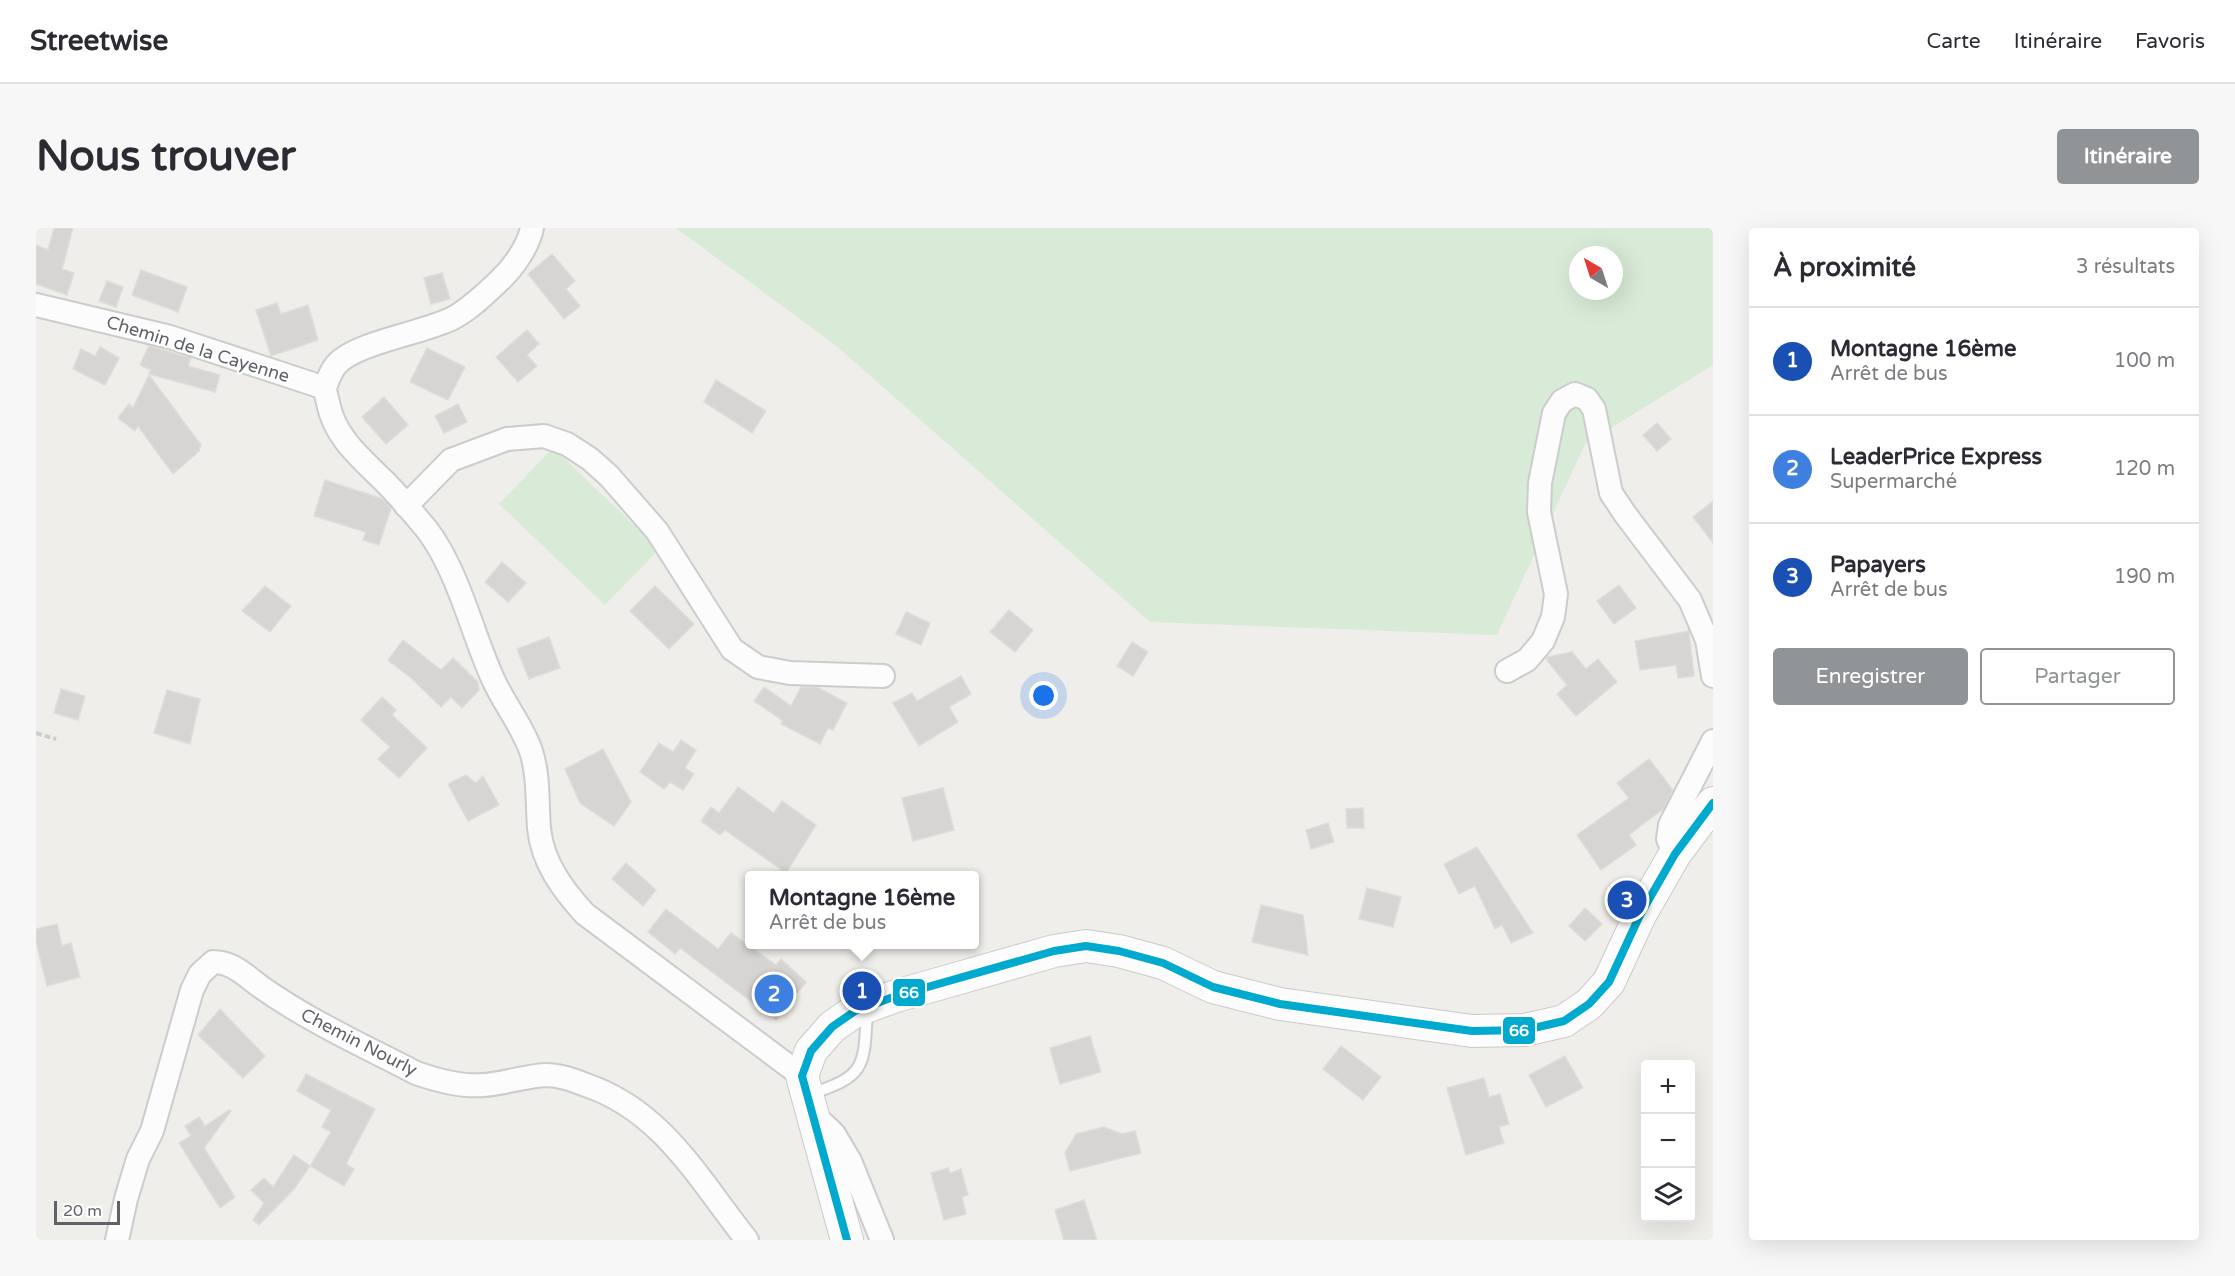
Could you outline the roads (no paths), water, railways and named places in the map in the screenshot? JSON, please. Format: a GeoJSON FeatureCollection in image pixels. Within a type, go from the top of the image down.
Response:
{"type":"FeatureCollection","features":[{"type":"Feature","properties":{"kind":"main road"},"geometry":{"type":"LineString","coordinates":[[847,1240],[806,1095],[811,1051],[832,1028],[855,1011],[1054,951],[1086,946],[1119,951],[1163,963],[1213,987],[1280,1004],[1472,1031],[1525,1030],[1564,1021],[1588,1004],[1609,982],[1640,915],[1675,854],[1713,803]]}},
{"type":"Feature","properties":{"kind":"street"},"geometry":{"type":"LineString","coordinates":[[532,228],[530,238],[508,272],[454,317],[425,329],[359,349],[336,364],[325,388],[330,414],[353,453],[406,506],[438,545],[452,574],[495,685],[530,749],[536,773],[539,829],[547,859],[562,888],[585,914],[806,1095],[850,1161],[882,1240]]}},
{"type":"Feature","properties":{"kind":"street","name":"Chemin de la Cayenne"},"geometry":{"type":"LineString","coordinates":[[36,305],[170,337],[325,388]]}},
{"type":"Feature","properties":{"kind":"street"},"geometry":{"type":"LineString","coordinates":[[1507,671],[1527,660],[1543,641],[1553,617],[1557,594],[1539,512],[1540,483],[1554,414],[1562,401],[1575,394],[1587,399],[1594,409],[1611,494],[1690,600],[1707,640],[1713,676]]}},
{"type":"Feature","properties":{"kind":"street"},"geometry":{"type":"LineString","coordinates":[[406,506],[451,460],[507,439],[544,436],[567,444],[590,459],[609,476],[657,531],[732,649],[758,667],[790,672],[883,676]]}},
{"type":"Feature","properties":{"kind":"street"},"geometry":{"type":"LineString","coordinates":[[1675,854],[1668,839],[1670,825],[1713,741]]}},
{"type":"Feature","properties":{"kind":"street","name":"Chemin Nourly"},"geometry":{"type":"LineString","coordinates":[[117,1240],[129,1189],[138,1159],[152,1131],[192,990],[200,974],[213,962],[224,962],[234,967],[283,1003],[416,1073],[438,1081],[481,1086],[547,1075],[564,1077],[606,1092],[644,1116],[671,1141],[747,1240]]}},
{"type":"Feature","properties":{"kind":"lane"},"geometry":{"type":"LineString","coordinates":[[806,1095],[841,1084],[857,1071],[865,1048],[867,1006]]}},
{"type":"Feature","properties":{"kind":"place","name":"Papayers"},"geometry":{"type":"Point","coordinates":[1627,900]}},
{"type":"Feature","properties":{"kind":"place","name":"Montagne 16ème"},"geometry":{"type":"Point","coordinates":[862,991]}},
{"type":"Feature","properties":{"kind":"place","name":"LeaderPrice Express"},"geometry":{"type":"Point","coordinates":[774,994]}}]}
